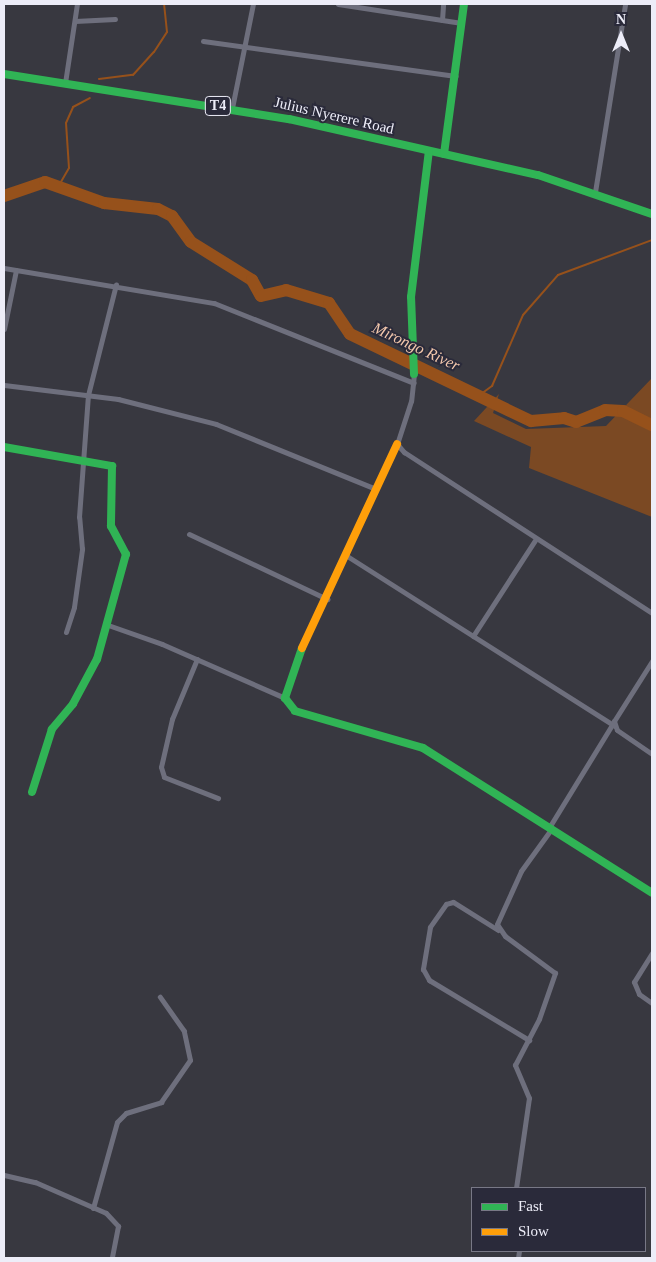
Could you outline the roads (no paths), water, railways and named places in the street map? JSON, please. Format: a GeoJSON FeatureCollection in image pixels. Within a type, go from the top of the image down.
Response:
{"type":"FeatureCollection","features":[{"type":"Feature","properties":{"kind":"main road"},"geometry":{"type":"LineString","coordinates":[[444,154],[456,76],[464,4]]}},
{"type":"Feature","properties":{"kind":"main road","name":"Julius Nyerere Road"},"geometry":{"type":"LineString","coordinates":[[4,74],[232,108],[444,154],[595,192],[651,213]]}},
{"type":"Feature","properties":{"kind":"main road"},"geometry":{"type":"LineString","coordinates":[[414,374],[411,297],[429,151]]}},
{"type":"Feature","properties":{"kind":"main road"},"geometry":{"type":"LineString","coordinates":[[397,444],[347,556],[294,666],[286,698],[295,711],[311,720],[423,748],[551,827],[652,893]]}},
{"type":"Feature","properties":{"kind":"main road"},"geometry":{"type":"LineString","coordinates":[[4,447],[112,466],[111,526],[126,562],[108,625],[74,704],[52,729],[32,792]]}},
{"type":"Feature","properties":{"kind":"street"},"geometry":{"type":"LineString","coordinates":[[65,84],[77,4]]}},
{"type":"Feature","properties":{"kind":"street"},"geometry":{"type":"LineString","coordinates":[[232,108],[246,47],[253,4]]}},
{"type":"Feature","properties":{"kind":"street"},"geometry":{"type":"LineString","coordinates":[[338,4],[462,23]]}},
{"type":"Feature","properties":{"kind":"street"},"geometry":{"type":"LineString","coordinates":[[442,20],[443,4]]}},
{"type":"Feature","properties":{"kind":"street"},"geometry":{"type":"LineString","coordinates":[[595,192],[625,4]]}},
{"type":"Feature","properties":{"kind":"street"},"geometry":{"type":"LineString","coordinates":[[75,21],[115,19]]}},
{"type":"Feature","properties":{"kind":"street"},"geometry":{"type":"LineString","coordinates":[[202,41],[456,76]]}},
{"type":"Feature","properties":{"kind":"street"},"geometry":{"type":"LineString","coordinates":[[4,268],[116,284],[233,309],[414,383]]}},
{"type":"Feature","properties":{"kind":"street"},"geometry":{"type":"LineString","coordinates":[[4,329],[16,270]]}},
{"type":"Feature","properties":{"kind":"street"},"geometry":{"type":"LineString","coordinates":[[66,632],[74,607],[82,548],[83,461],[88,395],[116,284]]}},
{"type":"Feature","properties":{"kind":"street"},"geometry":{"type":"LineString","coordinates":[[414,374],[414,383],[397,444],[536,540],[652,613]]}},
{"type":"Feature","properties":{"kind":"street"},"geometry":{"type":"LineString","coordinates":[[4,385],[88,395],[216,424],[376,489]]}},
{"type":"Feature","properties":{"kind":"street"},"geometry":{"type":"LineString","coordinates":[[190,534],[326,599]]}},
{"type":"Feature","properties":{"kind":"street"},"geometry":{"type":"LineString","coordinates":[[473,636],[536,540]]}},
{"type":"Feature","properties":{"kind":"street"},"geometry":{"type":"LineString","coordinates":[[347,556],[614,726],[652,754]]}},
{"type":"Feature","properties":{"kind":"street"},"geometry":{"type":"LineString","coordinates":[[108,625],[197,659],[286,698]]}},
{"type":"Feature","properties":{"kind":"street"},"geometry":{"type":"LineString","coordinates":[[197,659],[172,718],[161,767],[164,777],[218,798]]}},
{"type":"Feature","properties":{"kind":"street"},"geometry":{"type":"LineString","coordinates":[[498,930],[498,919],[521,871],[551,827],[652,661]]}},
{"type":"Feature","properties":{"kind":"street"},"geometry":{"type":"LineString","coordinates":[[516,1187],[529,1098],[515,1065],[529,1040],[555,973],[498,930],[453,902],[446,904],[430,927],[423,968],[429,980],[529,1040]]}},
{"type":"Feature","properties":{"kind":"street"},"geometry":{"type":"LineString","coordinates":[[652,953],[638,970],[634,982],[639,994],[652,1003]]}},
{"type":"Feature","properties":{"kind":"street"},"geometry":{"type":"LineString","coordinates":[[93,1208],[117,1122],[131,1110],[162,1102],[190,1060],[184,1031],[160,997]]}},
{"type":"Feature","properties":{"kind":"street"},"geometry":{"type":"LineString","coordinates":[[4,1175],[34,1182],[106,1213],[118,1226],[112,1258]]}},
{"type":"Feature","properties":{"kind":"waterway"},"geometry":{"type":"LineString","coordinates":[[99,79],[133,75],[154,52],[167,32],[164,4]]}},
{"type":"Feature","properties":{"kind":"waterway"},"geometry":{"type":"LineString","coordinates":[[58,187],[69,168],[66,123],[73,107],[90,98]]}},
{"type":"Feature","properties":{"kind":"waterway","name":"Mirongo River"},"geometry":{"type":"LineString","coordinates":[[4,196],[45,182],[104,203],[158,209],[172,216],[191,242],[252,280],[261,296],[286,290],[329,303],[350,334],[531,421],[564,418],[576,422],[605,410],[623,411],[652,425]]}},
{"type":"Feature","properties":{"kind":"waterway"},"geometry":{"type":"LineString","coordinates":[[481,394],[492,386],[523,315],[558,275],[652,240]]}}]}
